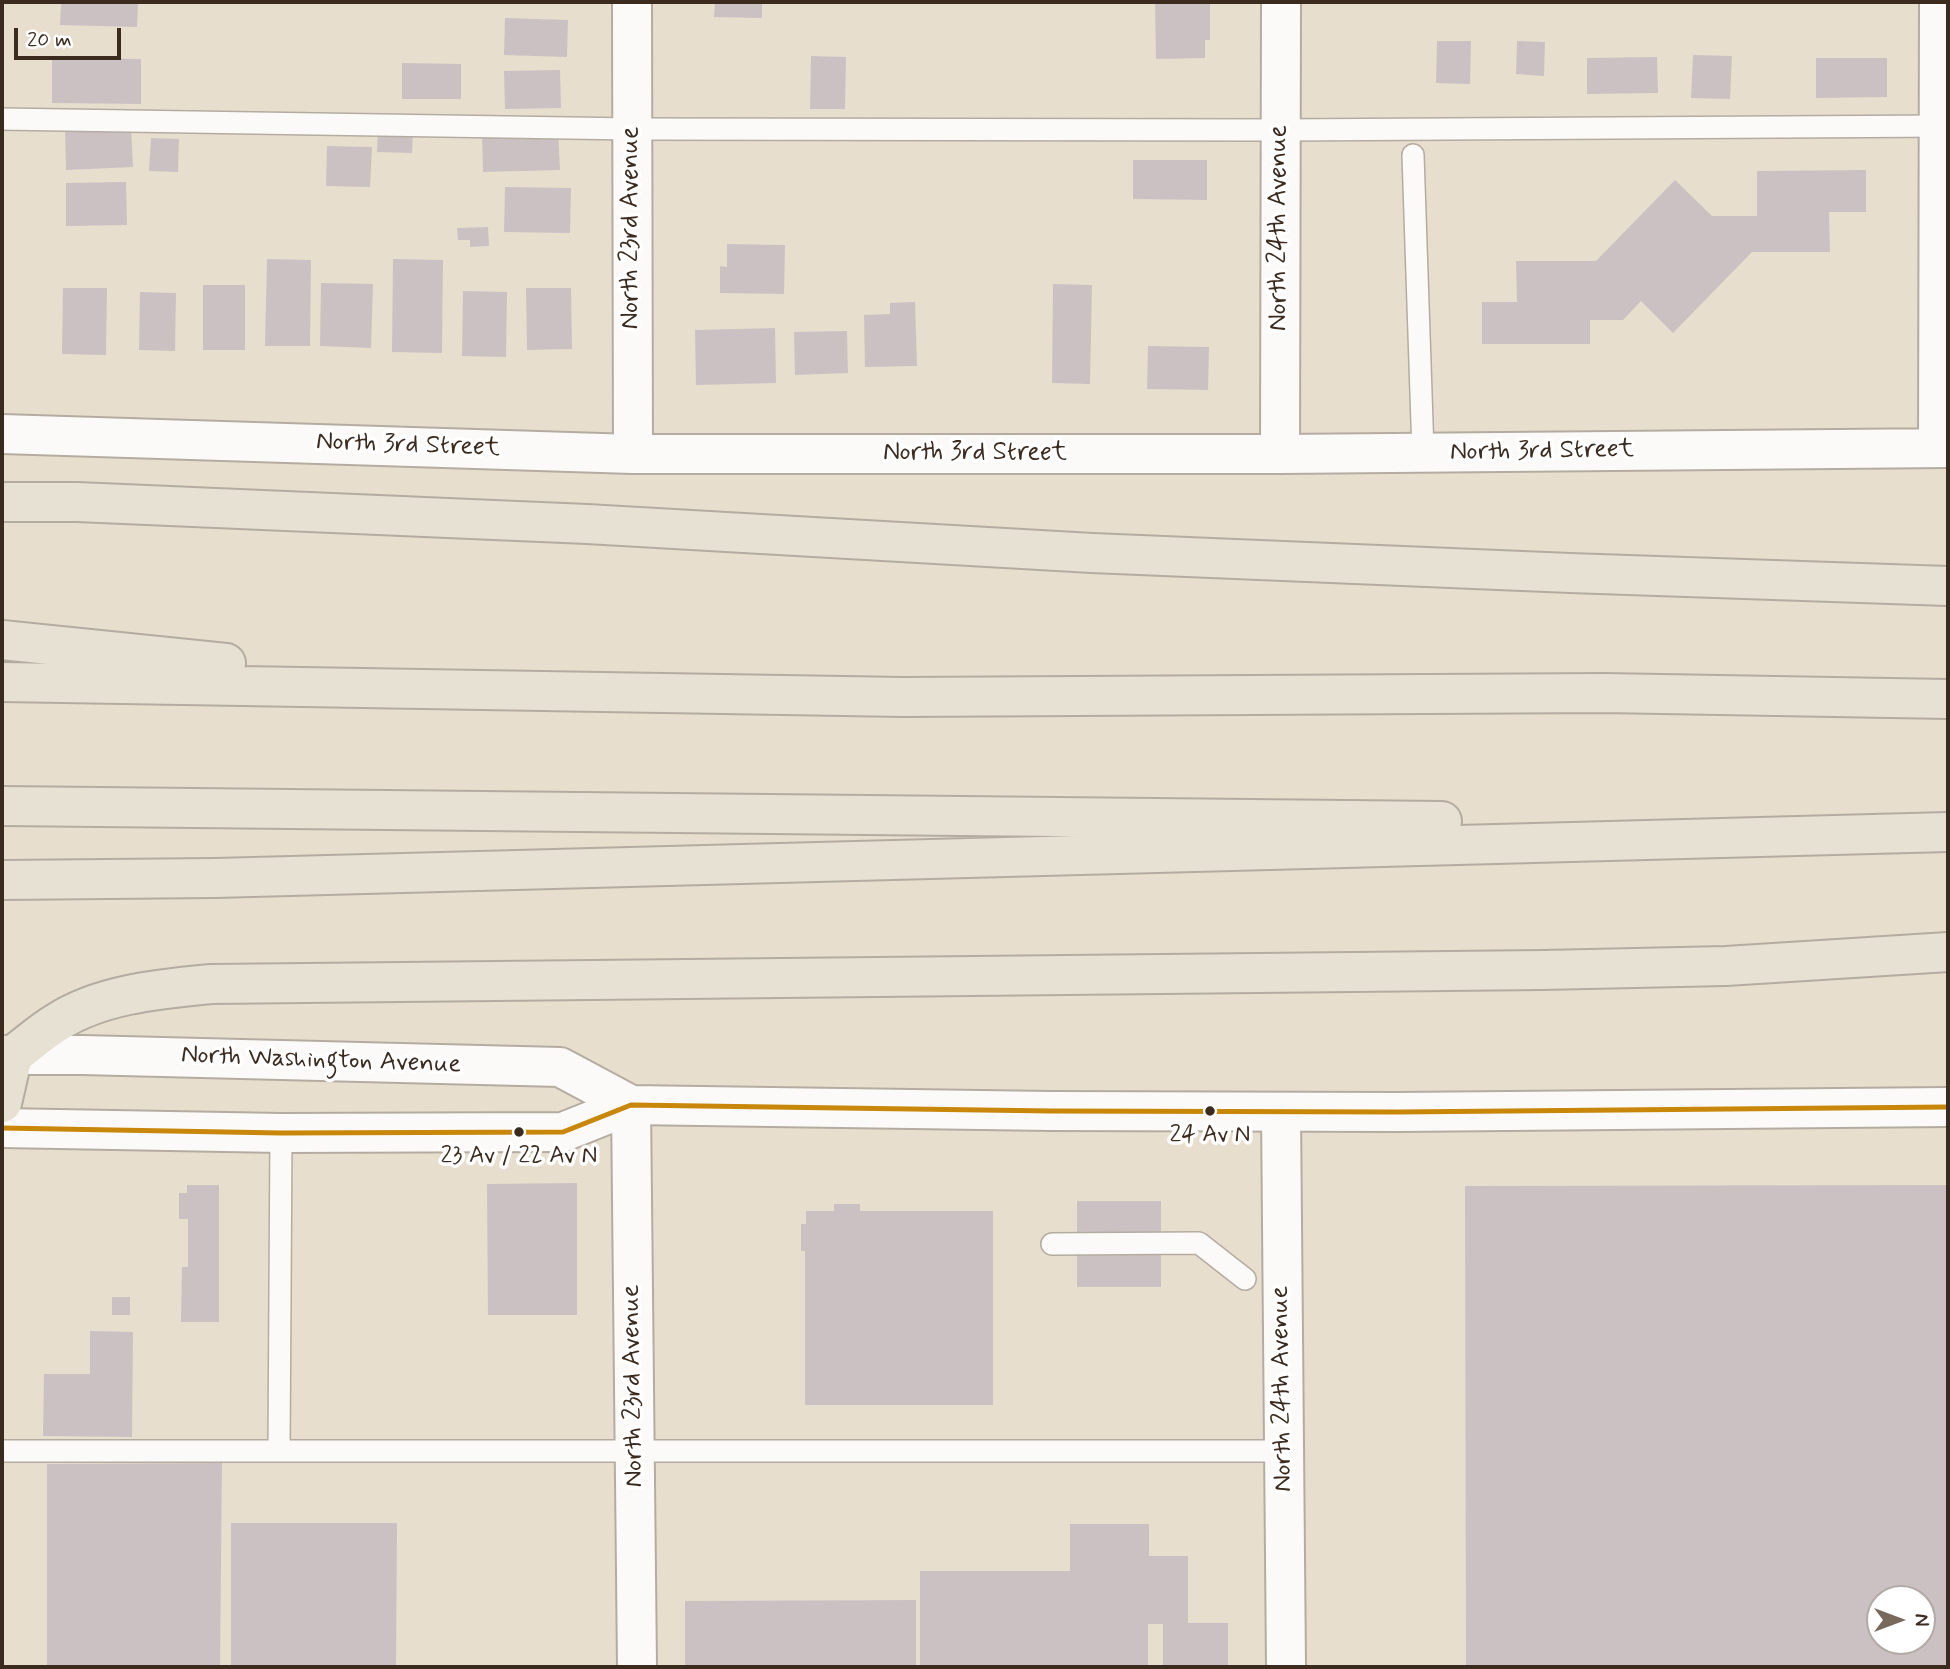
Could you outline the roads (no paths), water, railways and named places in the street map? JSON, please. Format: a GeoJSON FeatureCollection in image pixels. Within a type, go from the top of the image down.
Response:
{"type":"FeatureCollection","features":[{"type":"Feature","properties":{"kind":"main road"},"geometry":{"type":"LineString","coordinates":[[2,502],[77,502],[573,523],[1119,554],[1948,586]]}},
{"type":"Feature","properties":{"kind":"main road"},"geometry":{"type":"LineString","coordinates":[[2,640],[482,690]]}},
{"type":"Feature","properties":{"kind":"main road"},"geometry":{"type":"LineString","coordinates":[[2,682],[903,697],[1604,694],[1948,699]]}},
{"type":"Feature","properties":{"kind":"main road"},"geometry":{"type":"LineString","coordinates":[[2,806],[1948,826]]}},
{"type":"Feature","properties":{"kind":"main road"},"geometry":{"type":"LineString","coordinates":[[2,880],[215,878],[1948,832]]}},
{"type":"Feature","properties":{"kind":"main road"},"geometry":{"type":"LineString","coordinates":[[2,1103],[7,1055],[57,1022],[126,995],[211,984],[1543,970],[1726,966],[1948,952]]}},
{"type":"Feature","properties":{"kind":"street","name":"North 23rd Avenue"},"geometry":{"type":"LineString","coordinates":[[632,2],[633,454]]}},
{"type":"Feature","properties":{"kind":"street","name":"North 24th Avenue"},"geometry":{"type":"LineString","coordinates":[[1280,454],[1281,2]]}},
{"type":"Feature","properties":{"kind":"street"},"geometry":{"type":"LineString","coordinates":[[1939,2],[1944,126],[1943,448]]}},
{"type":"Feature","properties":{"kind":"street","name":"North 3rd Street"},"geometry":{"type":"LineString","coordinates":[[2,434],[633,454],[1280,454],[1943,448]]}},
{"type":"Feature","properties":{"kind":"street","name":"North Washington Avenue"},"geometry":{"type":"LineString","coordinates":[[7,1055],[560,1067],[631,1105]]}},
{"type":"Feature","properties":{"kind":"street","name":"North 23rd Avenue"},"geometry":{"type":"LineString","coordinates":[[631,1105],[637,1667]]}},
{"type":"Feature","properties":{"kind":"street","name":"North Washington Avenue"},"geometry":{"type":"LineString","coordinates":[[2,1128],[281,1133],[563,1132],[631,1105],[1281,1112],[1948,1107]]}},
{"type":"Feature","properties":{"kind":"street","name":"North 24th Avenue"},"geometry":{"type":"LineString","coordinates":[[1281,1112],[1286,1667]]}},
{"type":"Feature","properties":{"kind":"lane"},"geometry":{"type":"LineString","coordinates":[[2,119],[632,129],[1281,130],[1944,126]]}},
{"type":"Feature","properties":{"kind":"lane"},"geometry":{"type":"LineString","coordinates":[[1413,155],[1423,453]]}},
{"type":"Feature","properties":{"kind":"lane"},"geometry":{"type":"LineString","coordinates":[[279,1451],[281,1133]]}},
{"type":"Feature","properties":{"kind":"lane"},"geometry":{"type":"LineString","coordinates":[[1052,1244],[1199,1243],[1245,1279]]}},
{"type":"Feature","properties":{"kind":"lane"},"geometry":{"type":"LineString","coordinates":[[2,1451],[1283,1451]]}},
{"type":"Feature","properties":{"kind":"place","name":"24 Av N"},"geometry":{"type":"Point","coordinates":[1210,1111]}},
{"type":"Feature","properties":{"kind":"place","name":"23 Av / 22 Av N"},"geometry":{"type":"Point","coordinates":[519,1132]}}]}
